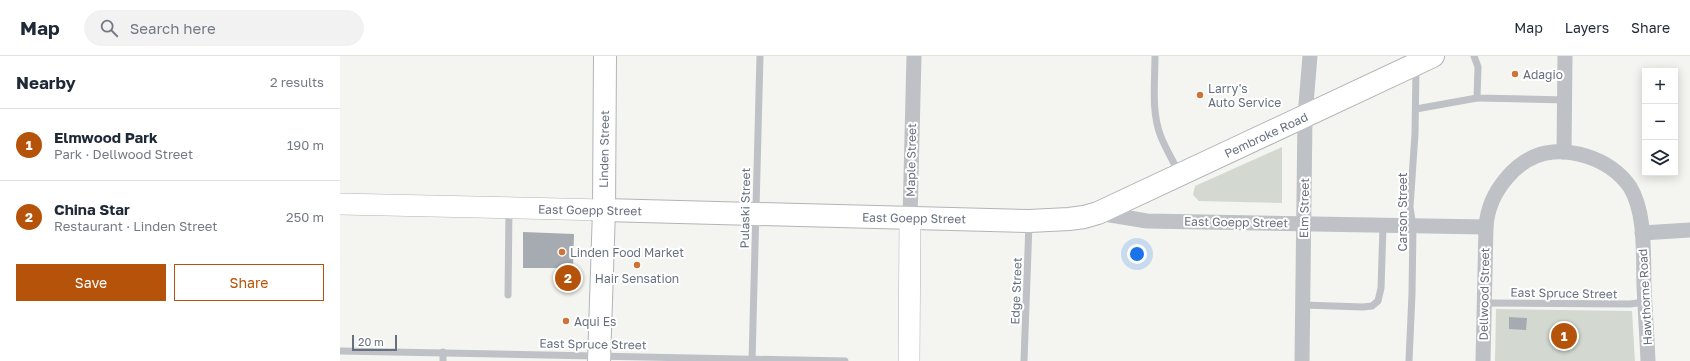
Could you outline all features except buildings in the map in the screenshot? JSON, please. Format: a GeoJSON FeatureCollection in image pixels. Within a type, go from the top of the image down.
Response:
{"type":"FeatureCollection","features":[{"type":"Feature","properties":{"kind":"main road","name":"Linden Street"},"geometry":{"type":"LineString","coordinates":[[599,358],[604,210],[605,56]]}},
{"type":"Feature","properties":{"kind":"main road","name":"Pembroke Road"},"geometry":{"type":"LineString","coordinates":[[1098,213],[1424,60]]}},
{"type":"Feature","properties":{"kind":"main road","name":"East Goepp Street"},"geometry":{"type":"LineString","coordinates":[[604,210],[1029,221],[1068,219],[1098,213]]}},
{"type":"Feature","properties":{"kind":"street","name":"Maple Street"},"geometry":{"type":"LineString","coordinates":[[909,361],[910,218],[914,56]]}},
{"type":"Feature","properties":{"kind":"street","name":"Elm Street"},"geometry":{"type":"LineString","coordinates":[[1302,361],[1305,116],[1310,56]]}},
{"type":"Feature","properties":{"kind":"street"},"geometry":{"type":"LineString","coordinates":[[1564,152],[1565,56]]}},
{"type":"Feature","properties":{"kind":"street","name":"Dellwood Street"},"geometry":{"type":"LineString","coordinates":[[1483,361],[1486,227],[1490,207],[1495,195],[1507,178],[1528,160],[1541,155],[1564,152]]}},
{"type":"Feature","properties":{"kind":"street","name":"Hawthorne Road"},"geometry":{"type":"LineString","coordinates":[[1564,152],[1600,160],[1611,166],[1630,187],[1638,207],[1642,233],[1648,361]]}},
{"type":"Feature","properties":{"kind":"street","name":"East Goepp Street"},"geometry":{"type":"LineString","coordinates":[[340,204],[604,210]]}},
{"type":"Feature","properties":{"kind":"street","name":"East Goepp Street"},"geometry":{"type":"LineString","coordinates":[[1098,213],[1147,221],[1486,227]]}},
{"type":"Feature","properties":{"kind":"street"},"geometry":{"type":"LineString","coordinates":[[1642,233],[1690,230]]}},
{"type":"Feature","properties":{"kind":"lane","name":"Pulaski Street"},"geometry":{"type":"LineString","coordinates":[[752,360],[760,56]]}},
{"type":"Feature","properties":{"kind":"lane"},"geometry":{"type":"LineString","coordinates":[[1155,56],[1155,112],[1166,148],[1180,175]]}},
{"type":"Feature","properties":{"kind":"lane"},"geometry":{"type":"LineString","coordinates":[[1474,56],[1478,67],[1477,98]]}},
{"type":"Feature","properties":{"kind":"lane","name":"Carson Street"},"geometry":{"type":"LineString","coordinates":[[1409,361],[1413,226],[1410,207],[1416,109],[1424,60]]}},
{"type":"Feature","properties":{"kind":"lane"},"geometry":{"type":"LineString","coordinates":[[1416,109],[1477,98],[1565,100]]}},
{"type":"Feature","properties":{"kind":"lane"},"geometry":{"type":"LineString","coordinates":[[508,296],[510,208]]}},
{"type":"Feature","properties":{"kind":"lane","name":"Edge Street"},"geometry":{"type":"LineString","coordinates":[[1024,361],[1029,221]]}},
{"type":"Feature","properties":{"kind":"lane"},"geometry":{"type":"LineString","coordinates":[[1303,305],[1372,306],[1378,302],[1382,288],[1383,226]]}},
{"type":"Feature","properties":{"kind":"lane","name":"East Spruce Street"},"geometry":{"type":"LineString","coordinates":[[1484,303],[1630,304],[1645,302]]}},
{"type":"Feature","properties":{"kind":"lane","name":"East Spruce Street"},"geometry":{"type":"LineString","coordinates":[[340,351],[443,352],[567,358],[845,361]]}},
{"type":"Feature","properties":{"kind":"lane"},"geometry":{"type":"LineString","coordinates":[[443,352],[443,361]]}},
{"type":"Feature","properties":{"kind":"shaded area"},"geometry":{"type":"Polygon","coordinates":[[[1282,147],[1282,203],[1199,201],[1193,195],[1195,186],[1282,147]]]}},
{"type":"Feature","properties":{"kind":"shaded area"},"geometry":{"type":"Polygon","coordinates":[[[1496,309],[1632,311],[1635,361],[1495,361],[1496,309]]]}},
{"type":"Feature","properties":{"kind":"place","name":"Adagio"},"geometry":{"type":"Point","coordinates":[1515,74]}},
{"type":"Feature","properties":{"kind":"place","name":"Larry's Auto Service"},"geometry":{"type":"Point","coordinates":[1200,95]}},
{"type":"Feature","properties":{"kind":"place","name":"Linden Food Market"},"geometry":{"type":"Point","coordinates":[562,252]}},
{"type":"Feature","properties":{"kind":"place","name":"Hair Sensation"},"geometry":{"type":"Point","coordinates":[637,265]}},
{"type":"Feature","properties":{"kind":"place","name":"China Star"},"geometry":{"type":"Point","coordinates":[568,278]}},
{"type":"Feature","properties":{"kind":"place","name":"Aqui Es"},"geometry":{"type":"Point","coordinates":[566,321]}},
{"type":"Feature","properties":{"kind":"place","name":"Elmwood Park"},"geometry":{"type":"Point","coordinates":[1564,336]}}]}
